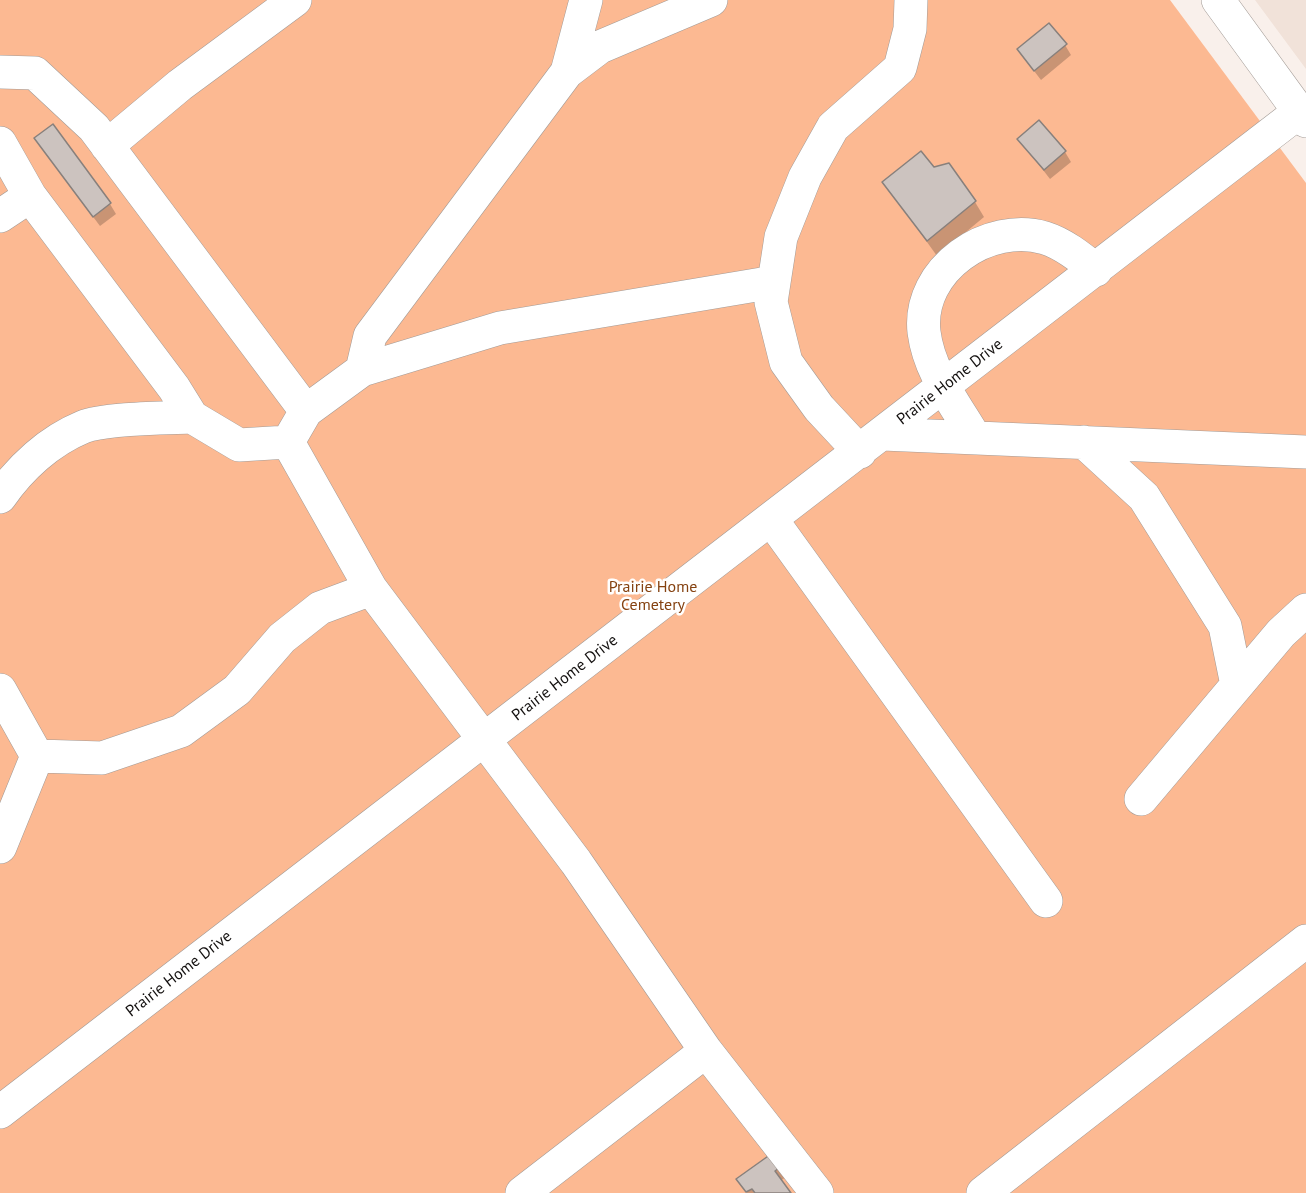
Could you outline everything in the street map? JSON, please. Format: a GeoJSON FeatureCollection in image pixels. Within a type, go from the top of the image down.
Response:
{"type":"FeatureCollection","features":[{"type":"Feature","properties":{"kind":"street"},"geometry":{"type":"LineString","coordinates":[[107,146],[180,85],[295,0]]}},
{"type":"Feature","properties":{"kind":"street"},"geometry":{"type":"LineString","coordinates":[[567,72],[586,0]]}},
{"type":"Feature","properties":{"kind":"street"},"geometry":{"type":"LineString","coordinates":[[362,370],[370,336],[567,72],[600,47],[711,0]]}},
{"type":"Feature","properties":{"kind":"street"},"geometry":{"type":"LineString","coordinates":[[911,0],[910,29],[900,68],[833,127],[806,177],[781,237],[771,302],[786,362],[819,408],[872,443],[975,438],[1306,452]]}},
{"type":"Feature","properties":{"kind":"street"},"geometry":{"type":"LineString","coordinates":[[1218,0],[1303,116]]}},
{"type":"Feature","properties":{"kind":"street"},"geometry":{"type":"LineString","coordinates":[[0,72],[35,73],[94,128],[306,411]]}},
{"type":"Feature","properties":{"kind":"street","name":"Prairie Home Drive"},"geometry":{"type":"LineString","coordinates":[[0,1112],[1096,270],[1303,116]]}},
{"type":"Feature","properties":{"kind":"street"},"geometry":{"type":"LineString","coordinates":[[0,142],[30,196],[174,388],[192,417],[239,445],[288,441]]}},
{"type":"Feature","properties":{"kind":"street"},"geometry":{"type":"LineString","coordinates":[[0,216],[30,196]]}},
{"type":"Feature","properties":{"kind":"street"},"geometry":{"type":"LineString","coordinates":[[975,438],[934,373],[924,329],[929,296],[942,273],[966,250],[988,239],[1020,234],[1045,238],[1058,244],[1096,270]]}},
{"type":"Feature","properties":{"kind":"street"},"geometry":{"type":"LineString","coordinates":[[288,441],[306,411],[362,370],[500,328],[774,282]]}},
{"type":"Feature","properties":{"kind":"street"},"geometry":{"type":"LineString","coordinates":[[0,497],[15,476],[39,454],[84,426],[141,419],[192,417]]}},
{"type":"Feature","properties":{"kind":"street"},"geometry":{"type":"LineString","coordinates":[[288,441],[371,589],[576,862],[706,1051],[817,1193]]}},
{"type":"Feature","properties":{"kind":"street"},"geometry":{"type":"LineString","coordinates":[[1084,442],[1144,497],[1225,626],[1237,685]]}},
{"type":"Feature","properties":{"kind":"street"},"geometry":{"type":"LineString","coordinates":[[771,519],[1046,901]]}},
{"type":"Feature","properties":{"kind":"street"},"geometry":{"type":"LineString","coordinates":[[37,756],[102,758],[181,730],[237,690],[282,638],[320,608],[371,589]]}},
{"type":"Feature","properties":{"kind":"street"},"geometry":{"type":"LineString","coordinates":[[1141,800],[1281,633],[1306,610]]}},
{"type":"Feature","properties":{"kind":"street"},"geometry":{"type":"LineString","coordinates":[[1225,626],[1281,633]]}},
{"type":"Feature","properties":{"kind":"street"},"geometry":{"type":"LineString","coordinates":[[0,690],[37,756]]}},
{"type":"Feature","properties":{"kind":"street"},"geometry":{"type":"LineString","coordinates":[[0,847],[37,756]]}},
{"type":"Feature","properties":{"kind":"street"},"geometry":{"type":"LineString","coordinates":[[983,1193],[1306,941]]}},
{"type":"Feature","properties":{"kind":"street"},"geometry":{"type":"LineString","coordinates":[[522,1193],[706,1051]]}},
{"type":"Feature","properties":{"kind":"shaded area"},"geometry":{"type":"Polygon","coordinates":[[[1255,0],[1306,0],[1306,69],[1255,0]]]}},
{"type":"Feature","properties":{"kind":"green space","name":"Prairie Home Cemetery"},"geometry":{"type":"Polygon","coordinates":[[[0,0],[1170,0],[1306,183],[1306,1193],[0,1193],[0,0]]]}},
{"type":"Feature","properties":{"kind":"building"},"geometry":{"type":"Polygon","coordinates":[[[1049,23],[1067,44],[1034,71],[1017,49],[1049,23]]]}},
{"type":"Feature","properties":{"kind":"building"},"geometry":{"type":"Polygon","coordinates":[[[1039,120],[1066,151],[1044,170],[1017,139],[1039,120]]]}},
{"type":"Feature","properties":{"kind":"building"},"geometry":{"type":"Polygon","coordinates":[[[53,124],[111,203],[93,217],[34,138],[53,124]]]}},
{"type":"Feature","properties":{"kind":"building"},"geometry":{"type":"Polygon","coordinates":[[[921,151],[934,167],[949,163],[976,201],[927,241],[882,182],[921,151]]]}},
{"type":"Feature","properties":{"kind":"building"},"geometry":{"type":"Polygon","coordinates":[[[778,1149],[787,1162],[775,1171],[791,1193],[755,1193],[752,1189],[746,1192],[736,1179],[778,1149]]]}}]}
